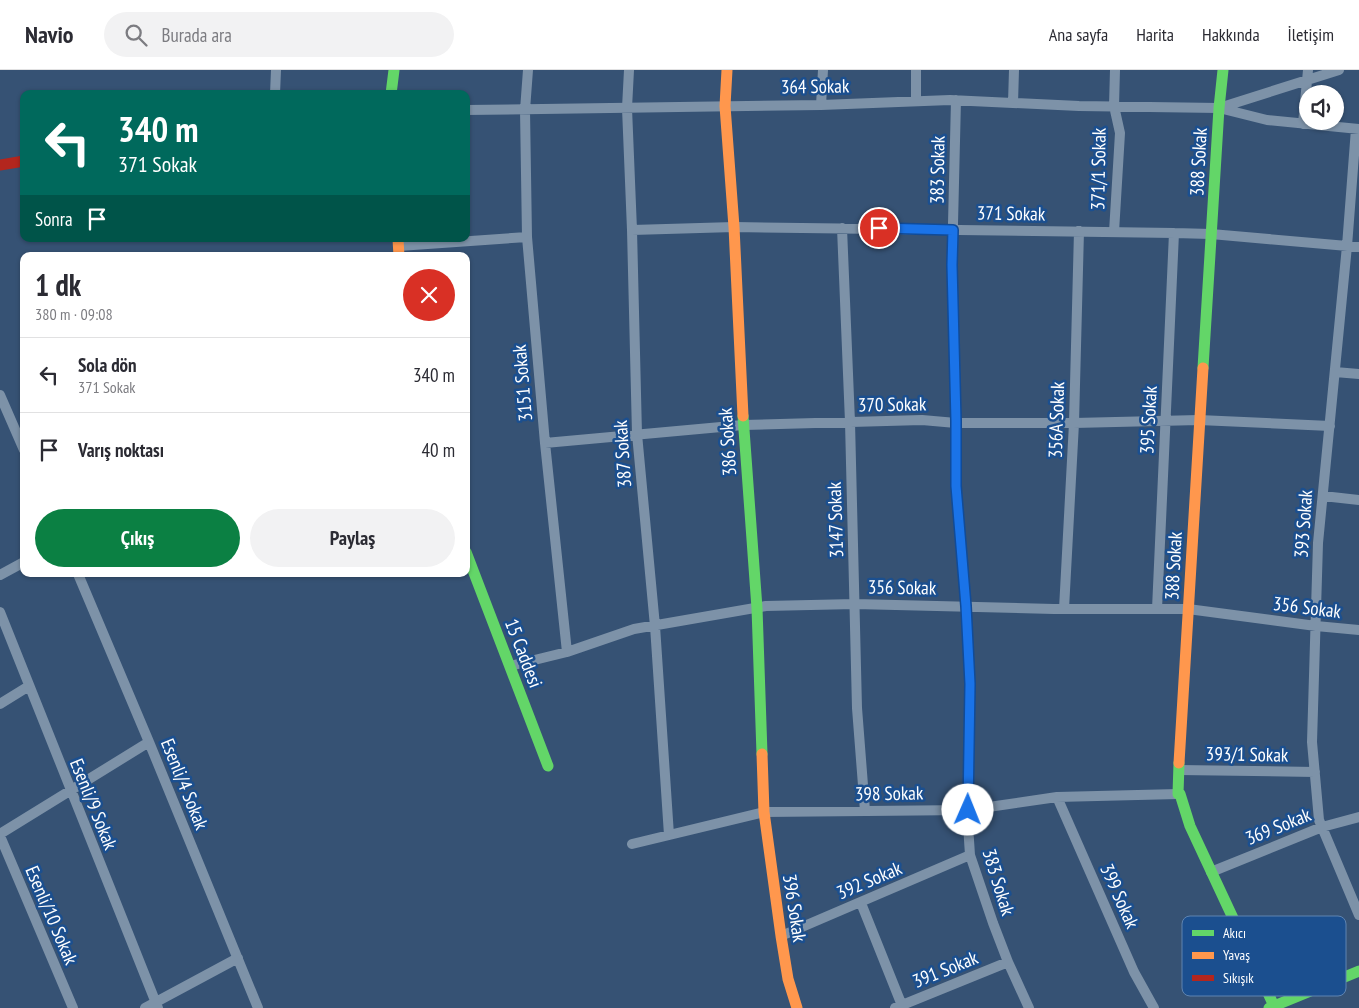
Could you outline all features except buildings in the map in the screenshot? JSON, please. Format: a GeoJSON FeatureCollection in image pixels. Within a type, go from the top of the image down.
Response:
{"type":"FeatureCollection","features":[{"type":"Feature","properties":{"kind":"street"},"geometry":{"type":"LineString","coordinates":[[274,90],[276,70]]}},
{"type":"Feature","properties":{"kind":"street"},"geometry":{"type":"LineString","coordinates":[[392,90],[394,70]]}},
{"type":"Feature","properties":{"kind":"street","name":"3151 Sokak"},"geometry":{"type":"LineString","coordinates":[[528,70],[525,110],[527,237],[545,443],[567,652]]}},
{"type":"Feature","properties":{"kind":"street","name":"387 Sokak"},"geometry":{"type":"LineString","coordinates":[[629,70],[627,108],[637,434],[655,626],[669,835]]}},
{"type":"Feature","properties":{"kind":"street","name":"386 Sokak"},"geometry":{"type":"LineString","coordinates":[[727,70],[725,106],[734,227],[743,425],[758,608],[764,812]]}},
{"type":"Feature","properties":{"kind":"street"},"geometry":{"type":"LineString","coordinates":[[821,105],[823,70]]}},
{"type":"Feature","properties":{"kind":"street"},"geometry":{"type":"LineString","coordinates":[[916,70],[916,101]]}},
{"type":"Feature","properties":{"kind":"street"},"geometry":{"type":"LineString","coordinates":[[1013,103],[1014,70]]}},
{"type":"Feature","properties":{"kind":"street","name":"371/1 Sokak"},"geometry":{"type":"LineString","coordinates":[[1114,232],[1120,133],[1114,106],[1115,70]]}},
{"type":"Feature","properties":{"kind":"street","name":"388 Sokak"},"geometry":{"type":"LineString","coordinates":[[1223,70],[1218,108],[1178,794],[1180,794],[1190,826],[1231,916]]}},
{"type":"Feature","properties":{"kind":"street","name":"364 Sokak"},"geometry":{"type":"LineString","coordinates":[[470,110],[821,105],[956,100],[1218,108],[1307,75],[1339,70]]}},
{"type":"Feature","properties":{"kind":"street","name":"383 Sokak"},"geometry":{"type":"LineString","coordinates":[[956,100],[952,265],[956,486],[966,606],[970,684],[968,810],[970,855],[992,923],[1029,1008]]}},
{"type":"Feature","properties":{"kind":"street"},"geometry":{"type":"LineString","coordinates":[[1218,108],[1267,120],[1299,124]]}},
{"type":"Feature","properties":{"kind":"street"},"geometry":{"type":"LineString","coordinates":[[1344,128],[1357,129]]}},
{"type":"Feature","properties":{"kind":"street","name":"393 Sokak"},"geometry":{"type":"LineString","coordinates":[[1357,129],[1318,543],[1312,742],[1319,820],[1359,915]]}},
{"type":"Feature","properties":{"kind":"street"},"geometry":{"type":"LineString","coordinates":[[0,165],[20,162]]}},
{"type":"Feature","properties":{"kind":"street","name":"371 Sokak"},"geometry":{"type":"LineString","coordinates":[[632,230],[734,227],[1174,233],[1211,234],[1359,247]]}},
{"type":"Feature","properties":{"kind":"street","name":"3147 Sokak"},"geometry":{"type":"LineString","coordinates":[[842,228],[850,422],[857,708],[865,811]]}},
{"type":"Feature","properties":{"kind":"street","name":"356A Sokak"},"geometry":{"type":"LineString","coordinates":[[1064,609],[1074,423],[1079,232]]}},
{"type":"Feature","properties":{"kind":"street","name":"395 Sokak"},"geometry":{"type":"LineString","coordinates":[[1157,609],[1174,233]]}},
{"type":"Feature","properties":{"kind":"street"},"geometry":{"type":"LineString","coordinates":[[470,241],[527,237]]}},
{"type":"Feature","properties":{"kind":"street"},"geometry":{"type":"LineString","coordinates":[[399,247],[463,242]]}},
{"type":"Feature","properties":{"kind":"street"},"geometry":{"type":"LineString","coordinates":[[1335,372],[1359,374]]}},
{"type":"Feature","properties":{"kind":"street"},"geometry":{"type":"LineString","coordinates":[[0,395],[20,441]]}},
{"type":"Feature","properties":{"kind":"street","name":"370 Sokak"},"geometry":{"type":"LineString","coordinates":[[545,443],[743,425],[922,420],[956,423],[1200,420],[1330,426]]}},
{"type":"Feature","properties":{"kind":"street"},"geometry":{"type":"LineString","coordinates":[[1323,496],[1359,500]]}},
{"type":"Feature","properties":{"kind":"street","name":"15 Caddesi"},"geometry":{"type":"LineString","coordinates":[[470,562],[548,766]]}},
{"type":"Feature","properties":{"kind":"street"},"geometry":{"type":"LineString","coordinates":[[0,576],[20,564]]}},
{"type":"Feature","properties":{"kind":"street","name":"Esenli/4 Sokak"},"geometry":{"type":"LineString","coordinates":[[79,577],[258,1008]]}},
{"type":"Feature","properties":{"kind":"street","name":"356 Sokak"},"geometry":{"type":"LineString","coordinates":[[510,666],[567,652],[634,629],[766,606],[855,604],[1064,609],[1188,609],[1359,630]]}},
{"type":"Feature","properties":{"kind":"street","name":"Esenli/9 Sokak"},"geometry":{"type":"LineString","coordinates":[[0,612],[156,1005]]}},
{"type":"Feature","properties":{"kind":"street"},"geometry":{"type":"LineString","coordinates":[[0,704],[29,686]]}},
{"type":"Feature","properties":{"kind":"street"},"geometry":{"type":"LineString","coordinates":[[0,835],[149,742]]}},
{"type":"Feature","properties":{"kind":"street","name":"393/1 Sokak"},"geometry":{"type":"LineString","coordinates":[[1179,770],[1315,772]]}},
{"type":"Feature","properties":{"kind":"street","name":"398 Sokak"},"geometry":{"type":"LineString","coordinates":[[632,844],[764,812],[968,810],[1057,797],[1178,794]]}},
{"type":"Feature","properties":{"kind":"street","name":"399 Sokak"},"geometry":{"type":"LineString","coordinates":[[1057,797],[1134,972],[1154,1008]]}},
{"type":"Feature","properties":{"kind":"street","name":"396 Sokak"},"geometry":{"type":"LineString","coordinates":[[764,812],[788,979],[797,1008]]}},
{"type":"Feature","properties":{"kind":"street","name":"369 Sokak"},"geometry":{"type":"LineString","coordinates":[[1211,872],[1322,827],[1359,817]]}},
{"type":"Feature","properties":{"kind":"street","name":"Esenli/10 Sokak"},"geometry":{"type":"LineString","coordinates":[[0,835],[73,1008]]}},
{"type":"Feature","properties":{"kind":"street","name":"392 Sokak"},"geometry":{"type":"LineString","coordinates":[[781,936],[970,855]]}},
{"type":"Feature","properties":{"kind":"street"},"geometry":{"type":"LineString","coordinates":[[861,903],[900,1007]]}},
{"type":"Feature","properties":{"kind":"street"},"geometry":{"type":"LineString","coordinates":[[145,1008],[156,1005],[238,958]]}},
{"type":"Feature","properties":{"kind":"street","name":"391 Sokak"},"geometry":{"type":"LineString","coordinates":[[900,1007],[1008,962]]}},
{"type":"Feature","properties":{"kind":"street"},"geometry":{"type":"LineString","coordinates":[[1346,976],[1359,971]]}},
{"type":"Feature","properties":{"kind":"street"},"geometry":{"type":"LineString","coordinates":[[1273,1007],[1299,996]]}},
{"type":"Feature","properties":{"kind":"traffic: fast"},"geometry":{"type":"LineString","coordinates":[[392,90],[394,70]]}},
{"type":"Feature","properties":{"kind":"traffic: fast"},"geometry":{"type":"LineString","coordinates":[[1203,368],[1223,70]]}},
{"type":"Feature","properties":{"kind":"traffic: fast"},"geometry":{"type":"LineString","coordinates":[[743,416],[757,608],[762,754]]}},
{"type":"Feature","properties":{"kind":"traffic: fast"},"geometry":{"type":"LineString","coordinates":[[470,562],[548,766]]}},
{"type":"Feature","properties":{"kind":"traffic: fast"},"geometry":{"type":"LineString","coordinates":[[1179,763],[1178,794],[1180,794],[1190,826],[1232,916]]}},
{"type":"Feature","properties":{"kind":"traffic: fast"},"geometry":{"type":"LineString","coordinates":[[1346,976],[1359,971]]}},
{"type":"Feature","properties":{"kind":"traffic: fast"},"geometry":{"type":"LineString","coordinates":[[1269,996],[1275,1008]]}},
{"type":"Feature","properties":{"kind":"traffic: fast"},"geometry":{"type":"LineString","coordinates":[[1269,1008],[1298,996]]}},
{"type":"Feature","properties":{"kind":"traffic: slow"},"geometry":{"type":"LineString","coordinates":[[727,70],[725,106],[734,227],[743,416]]}},
{"type":"Feature","properties":{"kind":"traffic: slow"},"geometry":{"type":"LineString","coordinates":[[398,242],[399,252]]}},
{"type":"Feature","properties":{"kind":"traffic: slow"},"geometry":{"type":"LineString","coordinates":[[1179,763],[1203,368]]}},
{"type":"Feature","properties":{"kind":"traffic: slow"},"geometry":{"type":"LineString","coordinates":[[762,754],[764,812],[781,936],[788,979],[797,1008]]}},
{"type":"Feature","properties":{"kind":"traffic: jam"},"geometry":{"type":"LineString","coordinates":[[0,165],[20,162]]}},
{"type":"Feature","properties":{"kind":"route"},"geometry":{"type":"LineString","coordinates":[[879,228],[953,230],[956,486],[966,606],[970,684],[968,810]]}}]}
